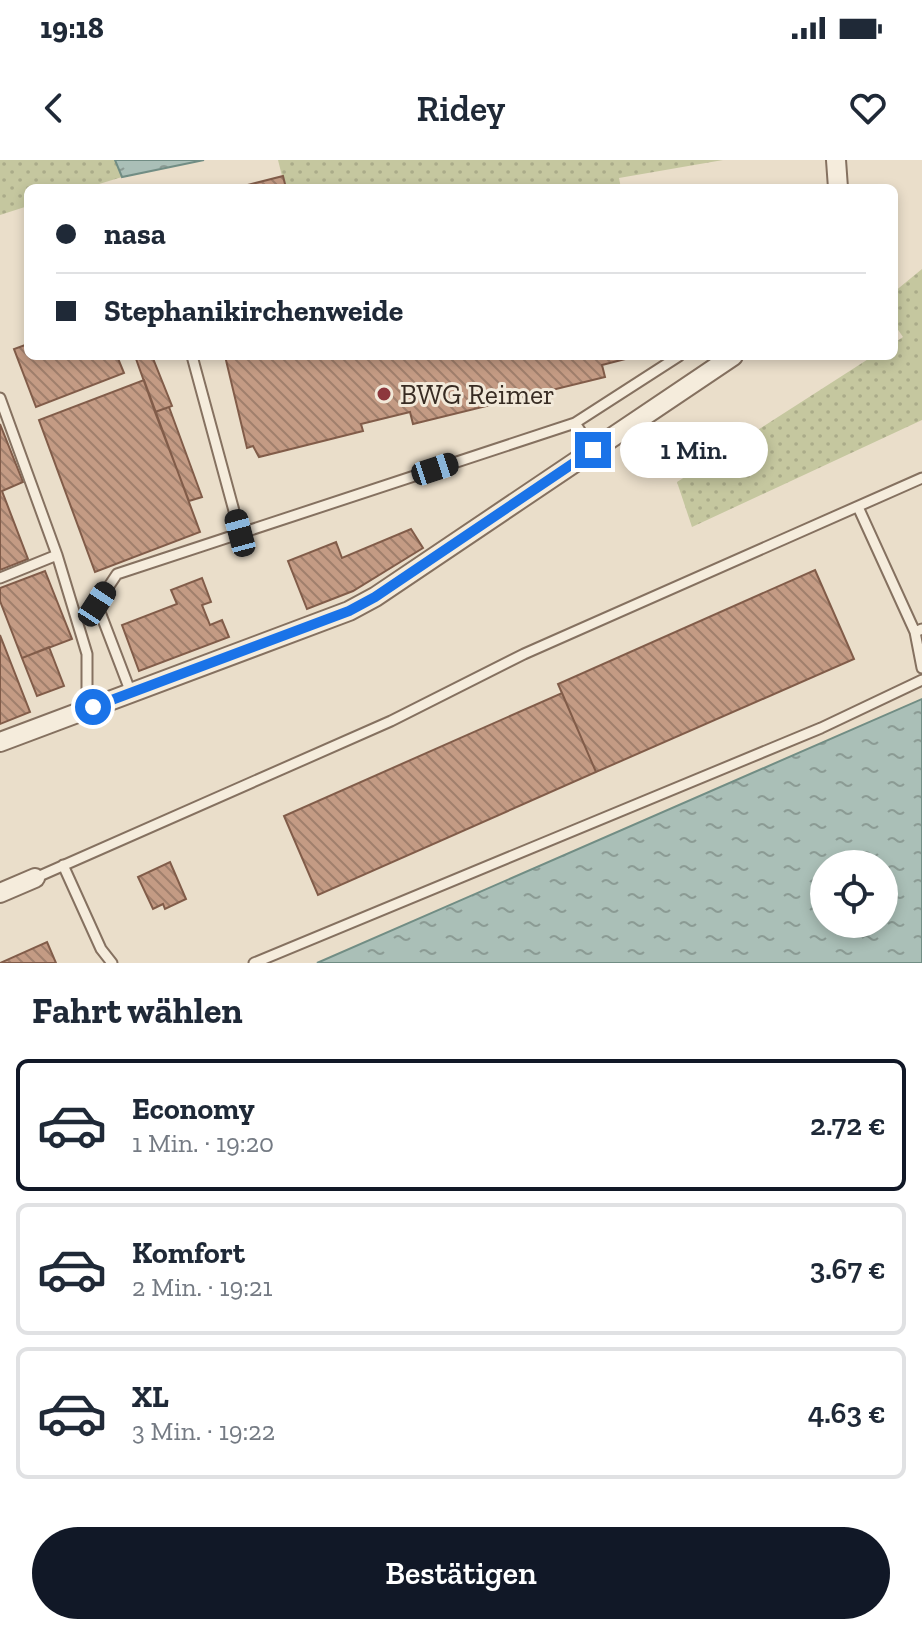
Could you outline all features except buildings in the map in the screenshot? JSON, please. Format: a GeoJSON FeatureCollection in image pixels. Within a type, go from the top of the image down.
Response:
{"type":"FeatureCollection","features":[{"type":"Feature","properties":{"kind":"street"},"geometry":{"type":"LineString","coordinates":[[836,160],[838,184]]}},
{"type":"Feature","properties":{"kind":"street"},"geometry":{"type":"LineString","coordinates":[[0,742],[349,611],[375,597],[727,360]]}},
{"type":"Feature","properties":{"kind":"street"},"geometry":{"type":"LineString","coordinates":[[0,893],[35,878]]}},
{"type":"Feature","properties":{"kind":"lane"},"geometry":{"type":"LineString","coordinates":[[193,360],[240,533]]}},
{"type":"Feature","properties":{"kind":"lane"},"geometry":{"type":"LineString","coordinates":[[131,693],[97,604],[117,574],[575,423],[673,360]]}},
{"type":"Feature","properties":{"kind":"lane"},"geometry":{"type":"LineString","coordinates":[[0,398],[57,555],[87,654],[87,690],[93,707]]}},
{"type":"Feature","properties":{"kind":"lane"},"geometry":{"type":"LineString","coordinates":[[575,423],[593,450]]}},
{"type":"Feature","properties":{"kind":"lane"},"geometry":{"type":"LineString","coordinates":[[35,878],[315,756],[524,654],[922,478]]}},
{"type":"Feature","properties":{"kind":"lane"},"geometry":{"type":"LineString","coordinates":[[858,507],[919,630],[922,668]]}},
{"type":"Feature","properties":{"kind":"lane"},"geometry":{"type":"LineString","coordinates":[[0,578],[57,555]]}},
{"type":"Feature","properties":{"kind":"lane"},"geometry":{"type":"LineString","coordinates":[[254,963],[821,728],[922,680]]}},
{"type":"Feature","properties":{"kind":"lane"},"geometry":{"type":"LineString","coordinates":[[63,865],[101,949],[112,963]]}},
{"type":"Feature","properties":{"kind":"green space"},"geometry":{"type":"Polygon","coordinates":[[[0,160],[115,160],[122,177],[99,184],[24,184],[24,207],[0,215],[0,160]]]}},
{"type":"Feature","properties":{"kind":"green space"},"geometry":{"type":"Polygon","coordinates":[[[278,160],[723,160],[619,178],[620,184],[284,184],[278,160]]]}},
{"type":"Feature","properties":{"kind":"green space"},"geometry":{"type":"Polygon","coordinates":[[[922,269],[922,420],[692,527],[677,482],[867,360],[898,360],[898,340],[903,337],[898,330],[898,289],[922,269]]]}},
{"type":"Feature","properties":{"kind":"water"},"geometry":{"type":"Polygon","coordinates":[[[115,160],[204,160],[122,177],[115,160]]]}},
{"type":"Feature","properties":{"kind":"water"},"geometry":{"type":"Polygon","coordinates":[[[922,699],[922,963],[317,963],[922,699]]]}},
{"type":"Feature","properties":{"kind":"place","name":"BWG Reimer"},"geometry":{"type":"Point","coordinates":[384,394]}},
{"type":"Feature","properties":{"kind":"route"},"geometry":{"type":"LineString","coordinates":[[93,707],[349,611],[375,597],[593,450]]}}]}
